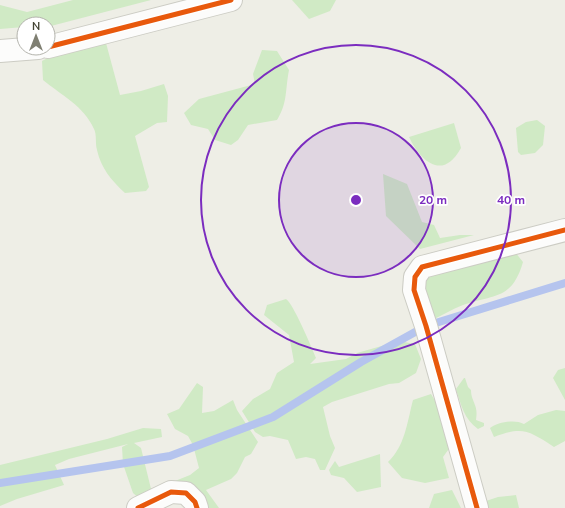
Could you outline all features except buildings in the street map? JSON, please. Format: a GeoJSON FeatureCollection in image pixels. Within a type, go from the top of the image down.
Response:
{"type":"FeatureCollection","features":[{"type":"Feature","properties":{"kind":"street"},"geometry":{"type":"LineString","coordinates":[[56,44],[231,0]]}},
{"type":"Feature","properties":{"kind":"street"},"geometry":{"type":"LineString","coordinates":[[0,51],[16,50]]}},
{"type":"Feature","properties":{"kind":"street"},"geometry":{"type":"LineString","coordinates":[[477,508],[426,326],[414,290],[415,277],[422,267],[565,230]]}},
{"type":"Feature","properties":{"kind":"street"},"geometry":{"type":"LineString","coordinates":[[138,508],[171,492],[186,492],[195,502],[197,508]]}},
{"type":"Feature","properties":{"kind":"green space"},"geometry":{"type":"Polygon","coordinates":[[[73,0],[151,0],[56,25],[56,16],[16,16],[16,28],[0,29],[0,5],[27,12],[73,0]]]}},
{"type":"Feature","properties":{"kind":"green space"},"geometry":{"type":"Polygon","coordinates":[[[292,0],[336,0],[330,11],[309,19],[292,0]]]}},
{"type":"Feature","properties":{"kind":"green space"},"geometry":{"type":"Polygon","coordinates":[[[106,43],[120,95],[141,91],[164,84],[168,96],[167,122],[157,123],[135,136],[149,187],[146,191],[125,193],[115,183],[101,162],[96,147],[95,131],[90,121],[78,107],[43,80],[42,61],[51,56],[56,56],[57,53],[106,43]]]}},
{"type":"Feature","properties":{"kind":"green space"},"geometry":{"type":"Polygon","coordinates":[[[262,50],[277,51],[289,70],[285,102],[281,114],[277,120],[248,125],[238,140],[231,145],[215,140],[208,129],[191,125],[184,113],[199,99],[255,84],[253,74],[262,50]]]}},
{"type":"Feature","properties":{"kind":"green space"},"geometry":{"type":"Polygon","coordinates":[[[537,120],[545,126],[543,145],[535,153],[521,155],[518,152],[516,128],[526,122],[537,120]]]}},
{"type":"Feature","properties":{"kind":"green space"},"geometry":{"type":"Polygon","coordinates":[[[454,123],[461,148],[454,158],[447,164],[440,166],[426,160],[414,146],[409,137],[454,123]]]}},
{"type":"Feature","properties":{"kind":"green space"},"geometry":{"type":"Polygon","coordinates":[[[383,174],[407,184],[422,222],[434,225],[440,238],[460,235],[474,235],[420,249],[386,216],[383,174]]]}},
{"type":"Feature","properties":{"kind":"green space"},"geometry":{"type":"Polygon","coordinates":[[[515,252],[523,262],[519,274],[508,289],[501,294],[459,307],[430,321],[412,279],[515,252]]]}},
{"type":"Feature","properties":{"kind":"green space"},"geometry":{"type":"Polygon","coordinates":[[[286,299],[298,317],[316,358],[310,364],[346,359],[357,353],[399,341],[415,344],[421,359],[416,373],[399,383],[389,384],[332,402],[323,407],[330,436],[335,448],[325,470],[320,470],[315,459],[306,457],[296,459],[288,440],[270,436],[263,437],[255,432],[242,411],[253,399],[270,389],[277,373],[294,362],[289,335],[264,315],[267,305],[286,299]]]}},
{"type":"Feature","properties":{"kind":"green space"},"geometry":{"type":"Polygon","coordinates":[[[565,368],[565,400],[553,378],[558,370],[565,368]]]}},
{"type":"Feature","properties":{"kind":"green space"},"geometry":{"type":"Polygon","coordinates":[[[464,378],[471,390],[472,398],[476,407],[476,420],[484,423],[484,426],[478,429],[466,416],[461,406],[456,389],[464,378]]]}},
{"type":"Feature","properties":{"kind":"green space"},"geometry":{"type":"Polygon","coordinates":[[[197,383],[203,387],[202,413],[214,411],[233,400],[237,410],[258,442],[251,454],[245,457],[237,473],[231,479],[206,490],[219,508],[189,508],[186,501],[202,492],[193,496],[155,489],[190,475],[199,468],[193,445],[188,436],[175,429],[167,414],[179,409],[197,383]]]}},
{"type":"Feature","properties":{"kind":"green space"},"geometry":{"type":"Polygon","coordinates":[[[431,394],[446,419],[451,446],[443,457],[449,478],[425,483],[402,478],[388,462],[394,456],[402,441],[413,400],[431,394]]]}},
{"type":"Feature","properties":{"kind":"green space"},"geometry":{"type":"Polygon","coordinates":[[[556,410],[565,411],[565,441],[554,447],[538,437],[526,432],[512,432],[494,437],[490,428],[497,424],[507,422],[520,422],[524,424],[538,415],[556,410]]]}},
{"type":"Feature","properties":{"kind":"green space"},"geometry":{"type":"Polygon","coordinates":[[[143,428],[161,429],[162,437],[134,443],[141,448],[152,493],[140,499],[133,493],[123,464],[122,447],[128,444],[69,459],[55,465],[64,485],[17,499],[0,506],[0,465],[107,439],[143,428]]]}},
{"type":"Feature","properties":{"kind":"green space"},"geometry":{"type":"Polygon","coordinates":[[[380,454],[381,487],[357,492],[344,478],[331,475],[329,470],[335,461],[339,467],[380,454]]]}},
{"type":"Feature","properties":{"kind":"green space"},"geometry":{"type":"Polygon","coordinates":[[[452,490],[461,508],[429,508],[434,494],[452,490]]]}},
{"type":"Feature","properties":{"kind":"green space"},"geometry":{"type":"Polygon","coordinates":[[[516,495],[519,508],[485,508],[486,501],[498,497],[516,495]]]}},
{"type":"Feature","properties":{"kind":"waterway"},"geometry":{"type":"LineString","coordinates":[[0,483],[170,456],[273,417],[361,362],[426,326],[565,283]]}},
{"type":"Feature","properties":{"kind":"cycle path"},"geometry":{"type":"LineString","coordinates":[[56,45],[231,0]]}},
{"type":"Feature","properties":{"kind":"cycle path"},"geometry":{"type":"LineString","coordinates":[[477,508],[426,326],[414,290],[415,277],[422,267],[565,230]]}},
{"type":"Feature","properties":{"kind":"cycle path"},"geometry":{"type":"LineString","coordinates":[[138,508],[171,492],[186,493],[195,502],[197,508]]}}]}
